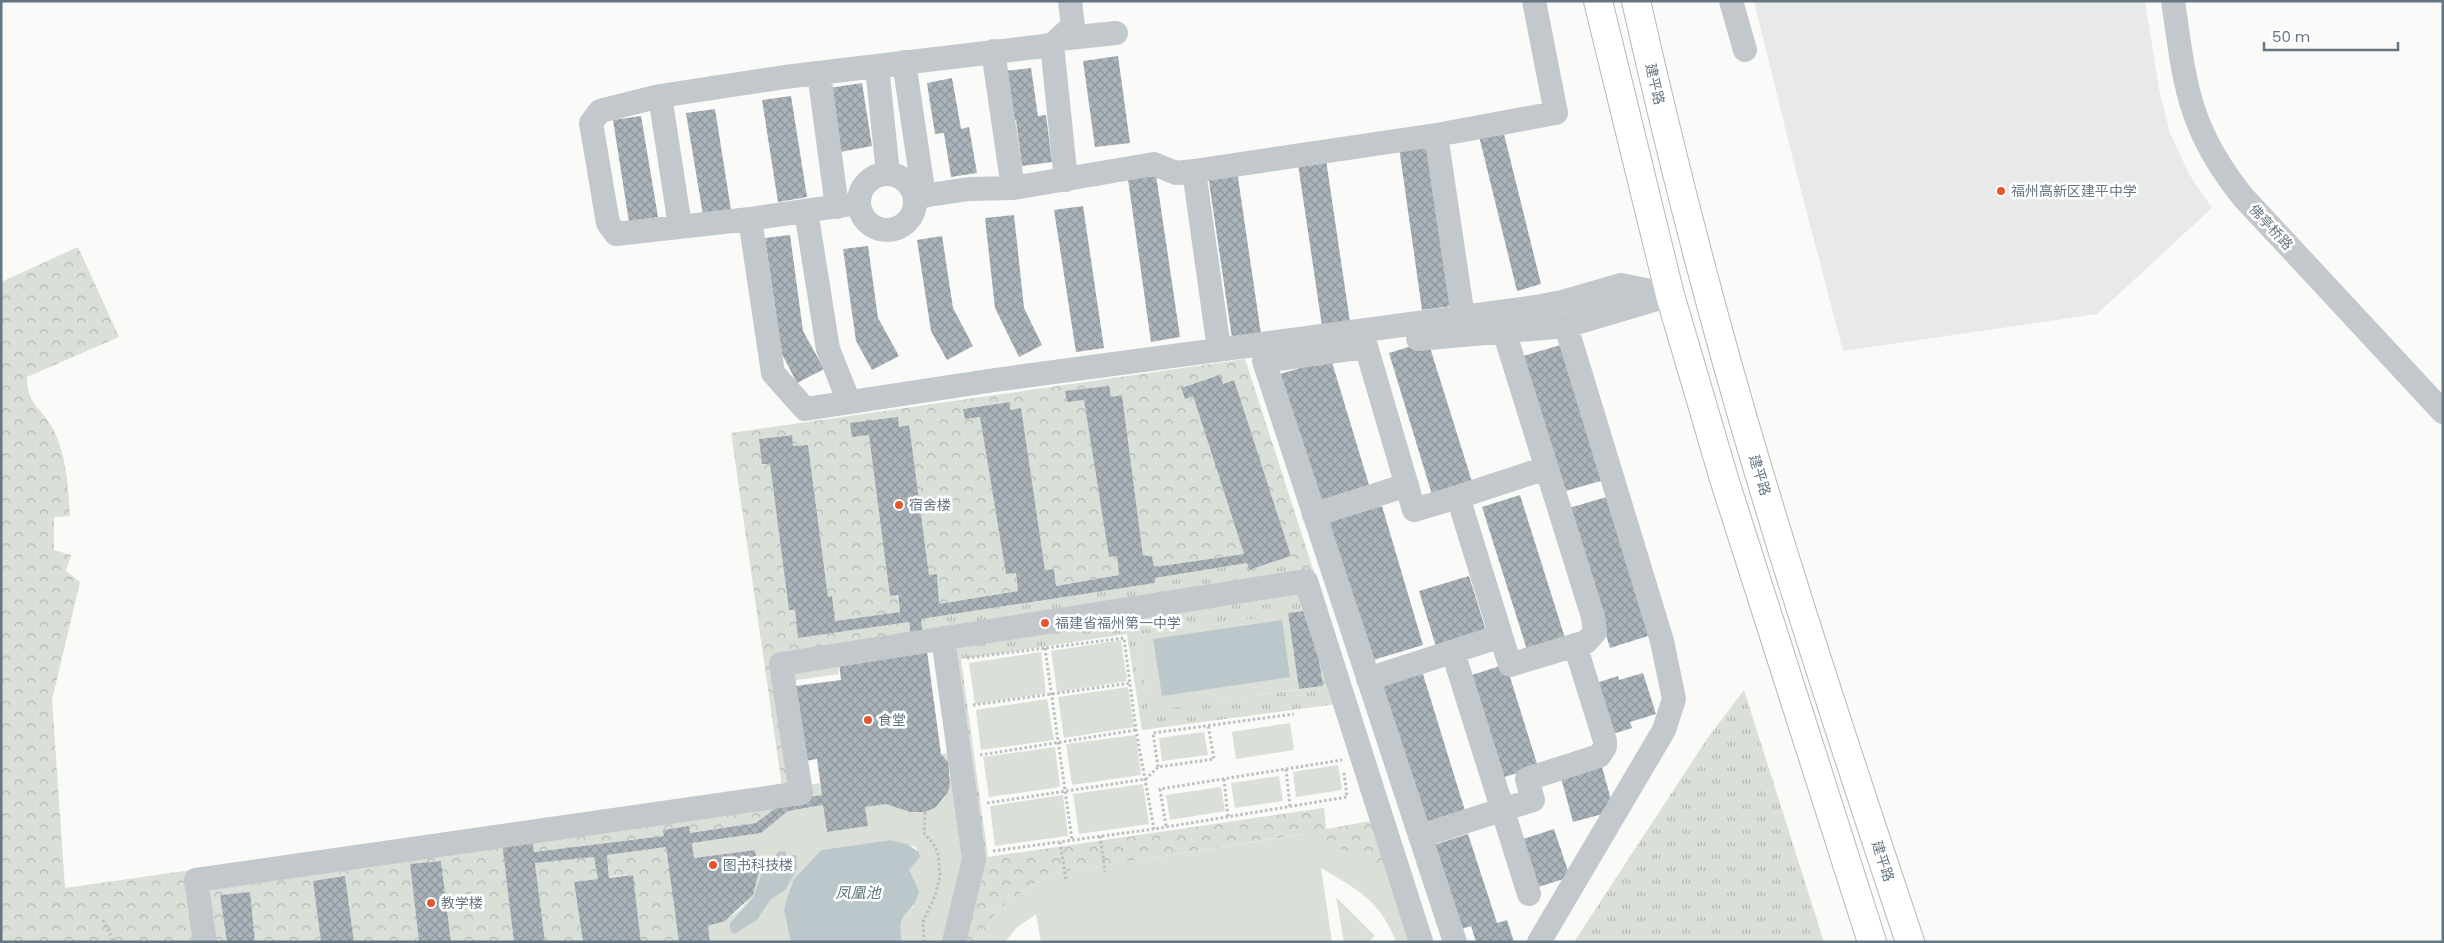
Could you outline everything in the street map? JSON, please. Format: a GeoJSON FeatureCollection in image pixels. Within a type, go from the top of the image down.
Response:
{"type":"FeatureCollection","features":[{"type":"Feature","properties":{"kind":"highway"},"geometry":{"type":"LineString","coordinates":[[1598,1],[1670,295],[1728,492],[1872,942]]}},
{"type":"Feature","properties":{"kind":"highway","name":"建平路"},"geometry":{"type":"LineString","coordinates":[[1636,1],[1660,107],[1705,282],[1759,473],[1910,942]]}},
{"type":"Feature","properties":{"kind":"street"},"geometry":{"type":"LineString","coordinates":[[1055,42],[1073,26],[1070,1]]}},
{"type":"Feature","properties":{"kind":"street"},"geometry":{"type":"LineString","coordinates":[[920,196],[969,189],[1013,188],[1154,164],[1176,173],[1194,171],[1436,135],[1556,113],[1534,1]]}},
{"type":"Feature","properties":{"kind":"street"},"geometry":{"type":"LineString","coordinates":[[1731,1],[1745,50]]}},
{"type":"Feature","properties":{"kind":"street","name":"佛亭桥路"},"geometry":{"type":"LineString","coordinates":[[2172,1],[2185,85],[2193,114],[2206,144],[2223,172],[2243,197],[2443,412]]}},
{"type":"Feature","properties":{"kind":"street"},"geometry":{"type":"LineString","coordinates":[[920,196],[905,181],[888,174],[871,179],[848,205],[750,219],[616,234],[608,223],[591,123],[600,111],[660,96],[819,73],[993,52],[1116,33]]}},
{"type":"Feature","properties":{"kind":"street"},"geometry":{"type":"LineString","coordinates":[[1055,42],[1066,180]]}},
{"type":"Feature","properties":{"kind":"street"},"geometry":{"type":"LineString","coordinates":[[993,52],[1013,188]]}},
{"type":"Feature","properties":{"kind":"street"},"geometry":{"type":"LineString","coordinates":[[819,73],[848,205],[870,224],[884,230],[893,230],[908,222],[920,196],[904,62]]}},
{"type":"Feature","properties":{"kind":"street"},"geometry":{"type":"LineString","coordinates":[[877,66],[888,174]]}},
{"type":"Feature","properties":{"kind":"street"},"geometry":{"type":"LineString","coordinates":[[660,96],[680,226]]}},
{"type":"Feature","properties":{"kind":"street"},"geometry":{"type":"LineString","coordinates":[[1436,135],[1463,317]]}},
{"type":"Feature","properties":{"kind":"street"},"geometry":{"type":"LineString","coordinates":[[1194,171],[1219,350]]}},
{"type":"Feature","properties":{"kind":"street"},"geometry":{"type":"LineString","coordinates":[[806,211],[828,349],[849,402]]}},
{"type":"Feature","properties":{"kind":"street"},"geometry":{"type":"LineString","coordinates":[[750,219],[773,373],[805,409],[1562,302],[1621,285],[1670,295]]}},
{"type":"Feature","properties":{"kind":"street"},"geometry":{"type":"LineString","coordinates":[[1455,942],[1264,361],[1366,346],[1566,326],[1670,295]]}},
{"type":"Feature","properties":{"kind":"street"},"geometry":{"type":"LineString","coordinates":[[1539,942],[1664,730],[1674,699],[1662,641],[1566,326]]}},
{"type":"Feature","properties":{"kind":"street"},"geometry":{"type":"LineString","coordinates":[[1458,497],[1510,665],[1575,645],[1591,638],[1595,632],[1594,625],[1504,331]]}},
{"type":"Feature","properties":{"kind":"street"},"geometry":{"type":"LineString","coordinates":[[1366,346],[1414,510],[1546,468]]}},
{"type":"Feature","properties":{"kind":"street"},"geometry":{"type":"LineString","coordinates":[[1314,515],[1407,486]]}},
{"type":"Feature","properties":{"kind":"street"},"geometry":{"type":"LineString","coordinates":[[205,942],[196,880],[801,793],[781,664],[945,650],[1306,582],[1421,942]]}},
{"type":"Feature","properties":{"kind":"street"},"geometry":{"type":"LineString","coordinates":[[1368,679],[1501,636]]}},
{"type":"Feature","properties":{"kind":"street"},"geometry":{"type":"LineString","coordinates":[[1420,836],[1533,800],[1526,779],[1599,756],[1603,753],[1605,741],[1575,645]]}},
{"type":"Feature","properties":{"kind":"street"},"geometry":{"type":"LineString","coordinates":[[945,650],[974,859],[954,942]]}},
{"type":"Feature","properties":{"kind":"street"},"geometry":{"type":"LineString","coordinates":[[1453,652],[1528,894]]}},
{"type":"Feature","properties":{"kind":"path"},"geometry":{"type":"LineString","coordinates":[[945,650],[1044,648],[1124,638],[1136,730],[1154,829]]}},
{"type":"Feature","properties":{"kind":"path"},"geometry":{"type":"LineString","coordinates":[[1044,648],[1072,840]]}},
{"type":"Feature","properties":{"kind":"path"},"geometry":{"type":"LineString","coordinates":[[953,708],[1131,683]]}},
{"type":"Feature","properties":{"kind":"path"},"geometry":{"type":"LineString","coordinates":[[1158,767],[1153,733],[1294,714]]}},
{"type":"Feature","properties":{"kind":"path"},"geometry":{"type":"LineString","coordinates":[[966,806],[1146,779],[1158,767],[1214,759],[1208,726]]}},
{"type":"Feature","properties":{"kind":"path"},"geometry":{"type":"LineString","coordinates":[[960,758],[1136,730]]}},
{"type":"Feature","properties":{"kind":"path"},"geometry":{"type":"LineString","coordinates":[[973,854],[1154,829],[1347,797],[1343,760],[1160,789],[1166,826]]}},
{"type":"Feature","properties":{"kind":"path"},"geometry":{"type":"LineString","coordinates":[[1286,769],[1290,806]]}},
{"type":"Feature","properties":{"kind":"path"},"geometry":{"type":"LineString","coordinates":[[1224,779],[1228,817]]}},
{"type":"Feature","properties":{"kind":"path"},"geometry":{"type":"LineString","coordinates":[[924,942],[923,922],[936,893],[940,876],[938,854],[934,845],[924,833],[925,812]]}},
{"type":"Feature","properties":{"kind":"path"},"geometry":{"type":"LineString","coordinates":[[1100,836],[1105,872]]}},
{"type":"Feature","properties":{"kind":"path"},"geometry":{"type":"LineString","coordinates":[[1060,842],[1066,880]]}},
{"type":"Feature","properties":{"kind":"path"},"geometry":{"type":"LineString","coordinates":[[103,920],[114,942]]}},
{"type":"Feature","properties":{"kind":"shaded area","name":"福州高新区建平中学"},"geometry":{"type":"Polygon","coordinates":[[[1754,1],[2145,1],[2159,89],[2170,133],[2189,174],[2212,208],[2097,314],[1843,351],[1754,1]]]}},
{"type":"Feature","properties":{"kind":"green space"},"geometry":{"type":"Polygon","coordinates":[[[78,247],[119,337],[27,377],[27,386],[32,401],[54,431],[62,451],[66,473],[70,516],[54,517],[54,550],[71,555],[66,571],[80,582],[52,700],[65,888],[782,786],[731,433],[1245,359],[1434,942],[1418,942],[1410,920],[1389,884],[1370,861],[1304,834],[1055,873],[1023,890],[997,911],[977,942],[954,942],[974,859],[1324,808],[1326,829],[1382,819],[1306,582],[1291,556],[1233,380],[1223,384],[1181,389],[1185,399],[1193,396],[1244,554],[1154,567],[1152,556],[1143,556],[1122,395],[1111,397],[1109,386],[1066,391],[1067,402],[1084,400],[1109,557],[1117,556],[1119,575],[1056,586],[1054,569],[1045,570],[1021,409],[1010,410],[1010,402],[964,409],[965,419],[980,417],[1006,574],[1016,573],[1018,591],[939,604],[937,574],[929,575],[908,425],[869,435],[900,612],[835,621],[832,597],[828,597],[808,445],[793,446],[791,435],[759,439],[762,464],[770,464],[789,610],[795,610],[798,638],[909,622],[912,643],[781,664],[800,787],[820,783],[822,795],[756,823],[690,833],[689,826],[664,830],[664,836],[534,852],[532,838],[503,842],[514,942],[451,942],[441,861],[410,865],[419,942],[354,942],[345,877],[313,881],[321,942],[255,942],[249,892],[220,895],[227,942],[1,942],[1,282],[78,247]]]}},
{"type":"Feature","properties":{"kind":"green space"},"geometry":{"type":"Polygon","coordinates":[[[1291,556],[1306,582],[1345,703],[1142,730],[1127,634],[961,659],[988,857],[974,859],[943,638],[924,641],[921,619],[1155,583],[1155,578],[1247,563],[1249,570],[1291,556]],[[1312,610],[1137,635],[1148,711],[1323,686],[1312,610]]]}},
{"type":"Feature","properties":{"kind":"green space"},"geometry":{"type":"Polygon","coordinates":[[[1288,613],[1299,689],[1148,712],[1137,635],[1288,613]]]}},
{"type":"Feature","properties":{"kind":"green space"},"geometry":{"type":"Polygon","coordinates":[[[1121,640],[1127,681],[1057,692],[1051,651],[1121,640]]]}},
{"type":"Feature","properties":{"kind":"green space"},"geometry":{"type":"Polygon","coordinates":[[[1041,652],[1046,693],[975,704],[969,663],[1041,652]]]}},
{"type":"Feature","properties":{"kind":"green space"},"geometry":{"type":"Polygon","coordinates":[[[837,655],[839,674],[783,682],[781,664],[837,655]]]}},
{"type":"Feature","properties":{"kind":"green space"},"geometry":{"type":"Polygon","coordinates":[[[1128,687],[1134,727],[1064,738],[1058,697],[1128,687]]]}},
{"type":"Feature","properties":{"kind":"green space"},"geometry":{"type":"Polygon","coordinates":[[[1744,690],[1824,942],[1574,942],[1707,739],[1744,690]]]}},
{"type":"Feature","properties":{"kind":"green space"},"geometry":{"type":"Polygon","coordinates":[[[1047,699],[1054,740],[981,750],[976,710],[1047,699]]]}},
{"type":"Feature","properties":{"kind":"green space"},"geometry":{"type":"Polygon","coordinates":[[[1290,723],[1294,750],[1236,759],[1232,732],[1290,723]]]}},
{"type":"Feature","properties":{"kind":"green space"},"geometry":{"type":"Polygon","coordinates":[[[1204,732],[1208,755],[1162,761],[1159,738],[1204,732]]]}},
{"type":"Feature","properties":{"kind":"green space"},"geometry":{"type":"Polygon","coordinates":[[[1136,735],[1141,775],[1072,785],[1066,744],[1136,735]]]}},
{"type":"Feature","properties":{"kind":"green space"},"geometry":{"type":"Polygon","coordinates":[[[1055,747],[1060,787],[989,797],[983,757],[1055,747]]]}},
{"type":"Feature","properties":{"kind":"green space"},"geometry":{"type":"Polygon","coordinates":[[[959,750],[974,859],[954,942],[902,942],[901,921],[905,914],[914,906],[909,870],[920,857],[916,847],[890,840],[821,850],[794,879],[786,900],[784,910],[791,942],[710,942],[708,926],[733,915],[749,899],[756,877],[755,850],[694,858],[692,843],[761,833],[788,811],[823,805],[827,832],[868,826],[865,807],[885,804],[911,812],[930,809],[944,798],[950,782],[948,765],[941,754],[959,750]]]}},
{"type":"Feature","properties":{"kind":"green space"},"geometry":{"type":"Polygon","coordinates":[[[1338,765],[1342,790],[1296,797],[1293,772],[1338,765]]]}},
{"type":"Feature","properties":{"kind":"green space"},"geometry":{"type":"Polygon","coordinates":[[[1279,776],[1283,801],[1235,808],[1231,783],[1279,776]]]}},
{"type":"Feature","properties":{"kind":"green space"},"geometry":{"type":"Polygon","coordinates":[[[1143,784],[1149,824],[1079,834],[1073,794],[1143,784]]]}},
{"type":"Feature","properties":{"kind":"green space"},"geometry":{"type":"Polygon","coordinates":[[[1221,787],[1225,811],[1170,820],[1166,795],[1221,787]]]}},
{"type":"Feature","properties":{"kind":"green space"},"geometry":{"type":"Polygon","coordinates":[[[1063,795],[1068,836],[995,846],[990,806],[1063,795]]]}},
{"type":"Feature","properties":{"kind":"green space"},"geometry":{"type":"Polygon","coordinates":[[[1305,834],[1353,852],[1377,866],[1398,897],[1418,942],[1396,942],[1383,916],[1375,906],[1357,890],[1321,868],[1332,942],[1041,942],[1036,914],[1016,928],[1005,942],[977,942],[997,911],[1023,890],[1055,873],[1305,834]]]}},
{"type":"Feature","properties":{"kind":"green space"},"geometry":{"type":"Polygon","coordinates":[[[666,847],[679,942],[641,942],[633,875],[609,877],[607,855],[666,847]]]}},
{"type":"Feature","properties":{"kind":"green space"},"geometry":{"type":"Polygon","coordinates":[[[594,857],[598,879],[574,882],[583,942],[545,942],[535,863],[594,857]]]}},
{"type":"Feature","properties":{"kind":"green space"},"geometry":{"type":"Polygon","coordinates":[[[1336,897],[1375,936],[1368,942],[1344,942],[1336,897]]]}},
{"type":"Feature","properties":{"kind":"water"},"geometry":{"type":"Polygon","coordinates":[[[1282,620],[1290,677],[1162,696],[1153,639],[1282,620]]]}},
{"type":"Feature","properties":{"kind":"water","name":"凤凰池"},"geometry":{"type":"Polygon","coordinates":[[[890,840],[907,844],[919,852],[920,857],[909,870],[919,891],[913,906],[901,923],[902,942],[791,942],[784,910],[786,900],[794,879],[821,850],[890,840]]]}},
{"type":"Feature","properties":{"kind":"water"},"geometry":{"type":"Polygon","coordinates":[[[785,851],[787,856],[796,855],[797,868],[786,889],[770,900],[757,920],[734,934],[730,930],[730,923],[753,898],[763,870],[778,852],[785,851]]]}},
{"type":"Feature","properties":{"kind":"building"},"geometry":{"type":"Polygon","coordinates":[[[1118,56],[1130,143],[1095,147],[1083,61],[1118,56]]]}},
{"type":"Feature","properties":{"kind":"building"},"geometry":{"type":"Polygon","coordinates":[[[1031,68],[1038,116],[1046,115],[1052,162],[1022,166],[1016,120],[1011,121],[1004,71],[1031,68]]]}},
{"type":"Feature","properties":{"kind":"building"},"geometry":{"type":"Polygon","coordinates":[[[952,78],[961,129],[969,127],[977,173],[951,177],[944,133],[935,134],[927,83],[952,78]]]}},
{"type":"Feature","properties":{"kind":"building"},"geometry":{"type":"Polygon","coordinates":[[[862,83],[872,146],[840,152],[829,88],[862,83]]]}},
{"type":"Feature","properties":{"kind":"building"},"geometry":{"type":"Polygon","coordinates":[[[791,96],[807,197],[778,202],[762,100],[791,96]]]}},
{"type":"Feature","properties":{"kind":"building"},"geometry":{"type":"Polygon","coordinates":[[[715,109],[731,210],[703,215],[686,113],[715,109]]]}},
{"type":"Feature","properties":{"kind":"building"},"geometry":{"type":"Polygon","coordinates":[[[641,116],[658,217],[629,222],[613,120],[641,116]]]}},
{"type":"Feature","properties":{"kind":"building"},"geometry":{"type":"Polygon","coordinates":[[[1503,130],[1541,284],[1517,291],[1479,136],[1503,130]]]}},
{"type":"Feature","properties":{"kind":"building"},"geometry":{"type":"Polygon","coordinates":[[[1427,143],[1451,306],[1422,310],[1399,147],[1427,143]]]}},
{"type":"Feature","properties":{"kind":"building"},"geometry":{"type":"Polygon","coordinates":[[[1326,160],[1350,322],[1322,326],[1298,164],[1326,160]]]}},
{"type":"Feature","properties":{"kind":"building"},"geometry":{"type":"Polygon","coordinates":[[[1237,171],[1261,334],[1232,338],[1208,175],[1237,171]]]}},
{"type":"Feature","properties":{"kind":"building"},"geometry":{"type":"Polygon","coordinates":[[[1156,175],[1180,337],[1151,342],[1128,179],[1156,175]]]}},
{"type":"Feature","properties":{"kind":"building"},"geometry":{"type":"Polygon","coordinates":[[[1083,206],[1104,348],[1076,352],[1054,210],[1083,206]]]}},
{"type":"Feature","properties":{"kind":"building"},"geometry":{"type":"Polygon","coordinates":[[[1014,215],[1024,308],[1042,345],[1019,357],[995,308],[985,218],[1014,215]]]}},
{"type":"Feature","properties":{"kind":"building"},"geometry":{"type":"Polygon","coordinates":[[[790,235],[803,331],[824,369],[797,383],[782,354],[765,238],[790,235]]]}},
{"type":"Feature","properties":{"kind":"building"},"geometry":{"type":"Polygon","coordinates":[[[942,236],[953,308],[973,346],[947,360],[931,331],[917,240],[942,236]]]}},
{"type":"Feature","properties":{"kind":"building"},"geometry":{"type":"Polygon","coordinates":[[[868,246],[878,318],[899,356],[872,370],[856,341],[843,249],[868,246]]]}},
{"type":"Feature","properties":{"kind":"building"},"geometry":{"type":"Polygon","coordinates":[[[1428,341],[1473,485],[1433,498],[1389,353],[1428,341]]]}},
{"type":"Feature","properties":{"kind":"building"},"geometry":{"type":"Polygon","coordinates":[[[1564,344],[1604,480],[1562,492],[1523,356],[1564,344]]]}},
{"type":"Feature","properties":{"kind":"building"},"geometry":{"type":"Polygon","coordinates":[[[1331,359],[1369,485],[1318,501],[1280,374],[1331,359]]]}},
{"type":"Feature","properties":{"kind":"building"},"geometry":{"type":"Polygon","coordinates":[[[1220,375],[1223,384],[1234,380],[1291,556],[1249,570],[1247,563],[1155,578],[1155,583],[921,619],[924,641],[912,643],[909,622],[798,638],[795,610],[789,610],[770,464],[762,464],[759,439],[792,435],[793,446],[808,445],[828,597],[832,596],[835,621],[900,612],[898,595],[890,596],[869,435],[852,437],[850,423],[898,417],[899,427],[909,425],[929,575],[937,574],[939,604],[1018,591],[1016,573],[1006,574],[980,417],[965,419],[963,409],[1010,402],[1010,410],[1021,408],[1045,570],[1054,569],[1056,586],[1119,575],[1117,556],[1109,557],[1084,400],[1067,402],[1065,391],[1109,386],[1111,397],[1122,395],[1143,556],[1152,556],[1154,567],[1244,554],[1193,396],[1185,399],[1181,388],[1220,375]]]}},
{"type":"Feature","properties":{"kind":"building"},"geometry":{"type":"Polygon","coordinates":[[[1520,495],[1565,638],[1527,650],[1482,507],[1520,495]]]}},
{"type":"Feature","properties":{"kind":"building"},"geometry":{"type":"Polygon","coordinates":[[[1610,496],[1651,635],[1610,648],[1569,508],[1610,496]]]}},
{"type":"Feature","properties":{"kind":"building"},"geometry":{"type":"Polygon","coordinates":[[[1382,506],[1423,645],[1370,661],[1329,522],[1382,506]]]}},
{"type":"Feature","properties":{"kind":"building"},"geometry":{"type":"Polygon","coordinates":[[[1469,576],[1487,634],[1437,650],[1419,591],[1469,576]]]}},
{"type":"Feature","properties":{"kind":"building"},"geometry":{"type":"Polygon","coordinates":[[[1312,610],[1323,686],[1299,689],[1288,613],[1312,610]]]}},
{"type":"Feature","properties":{"kind":"building"},"geometry":{"type":"Polygon","coordinates":[[[927,651],[941,754],[948,762],[950,783],[948,792],[936,807],[925,812],[910,812],[886,804],[865,807],[868,826],[827,832],[823,805],[788,811],[761,833],[692,843],[694,858],[755,850],[759,871],[753,895],[725,921],[708,926],[710,942],[679,942],[666,847],[607,855],[609,878],[633,875],[641,942],[583,942],[574,882],[598,879],[594,857],[535,863],[545,942],[514,942],[502,842],[532,838],[534,852],[664,836],[663,830],[689,826],[690,833],[756,823],[785,801],[822,795],[817,759],[805,761],[795,686],[841,680],[839,664],[927,651]]]}},
{"type":"Feature","properties":{"kind":"building"},"geometry":{"type":"Polygon","coordinates":[[[1506,664],[1538,767],[1501,778],[1469,676],[1506,664]]]}},
{"type":"Feature","properties":{"kind":"building"},"geometry":{"type":"Polygon","coordinates":[[[1422,671],[1466,814],[1427,826],[1382,683],[1422,671]]]}},
{"type":"Feature","properties":{"kind":"building"},"geometry":{"type":"Polygon","coordinates":[[[1643,673],[1656,714],[1630,722],[1632,728],[1606,736],[1590,685],[1618,676],[1619,680],[1643,673]]]}},
{"type":"Feature","properties":{"kind":"building"},"geometry":{"type":"Polygon","coordinates":[[[1601,763],[1614,811],[1573,822],[1560,774],[1601,763]]]}},
{"type":"Feature","properties":{"kind":"building"},"geometry":{"type":"Polygon","coordinates":[[[1554,829],[1570,877],[1535,888],[1520,840],[1554,829]]]}},
{"type":"Feature","properties":{"kind":"building"},"geometry":{"type":"Polygon","coordinates":[[[1468,834],[1497,923],[1507,920],[1514,942],[1476,942],[1471,926],[1458,930],[1430,846],[1468,834]]]}},
{"type":"Feature","properties":{"kind":"building","name":"教学楼"},"geometry":{"type":"Polygon","coordinates":[[[441,861],[451,942],[419,942],[410,864],[441,861]]]}},
{"type":"Feature","properties":{"kind":"building"},"geometry":{"type":"Polygon","coordinates":[[[345,876],[354,942],[321,942],[313,881],[345,876]]]}},
{"type":"Feature","properties":{"kind":"building"},"geometry":{"type":"Polygon","coordinates":[[[250,892],[255,942],[227,942],[220,895],[250,892]]]}},
{"type":"Feature","properties":{"kind":"place","name":"福州高新区建平中学"},"geometry":{"type":"Point","coordinates":[2001,191]}},
{"type":"Feature","properties":{"kind":"place","name":"宿舍楼"},"geometry":{"type":"Point","coordinates":[899,505]}},
{"type":"Feature","properties":{"kind":"place","name":"福建省福州第一中学"},"geometry":{"type":"Point","coordinates":[1045,623]}},
{"type":"Feature","properties":{"kind":"place","name":"食堂"},"geometry":{"type":"Point","coordinates":[868,720]}},
{"type":"Feature","properties":{"kind":"place","name":"图书科技楼"},"geometry":{"type":"Point","coordinates":[713,865]}},
{"type":"Feature","properties":{"kind":"place","name":"教学楼"},"geometry":{"type":"Point","coordinates":[431,903]}}]}
